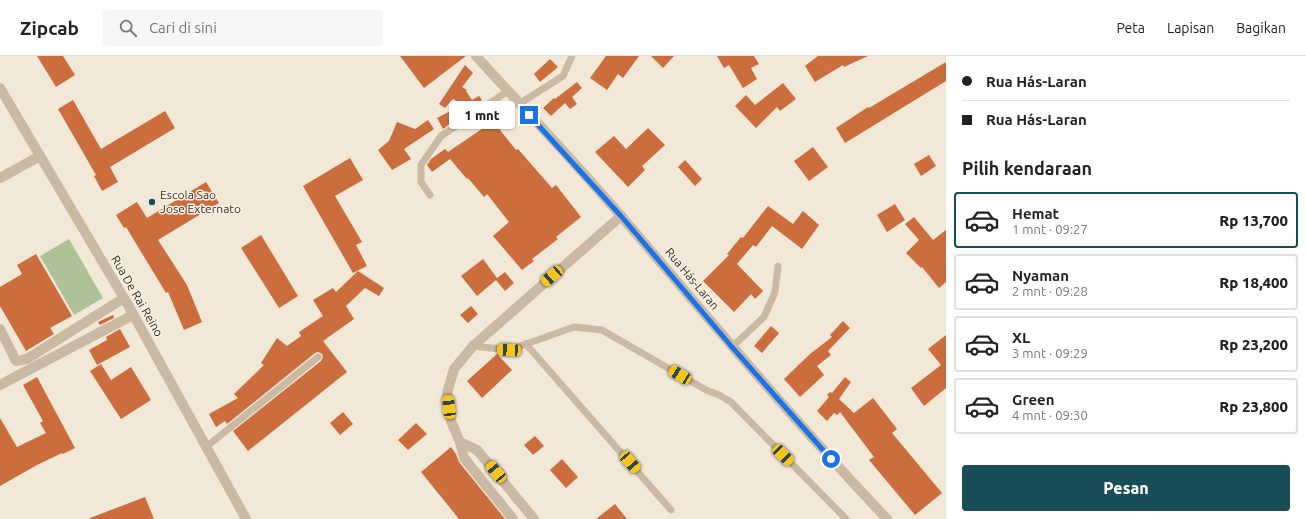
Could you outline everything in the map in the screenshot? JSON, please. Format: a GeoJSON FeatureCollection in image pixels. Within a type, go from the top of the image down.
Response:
{"type":"FeatureCollection","features":[{"type":"Feature","properties":{"kind":"street","name":"Rua Hás-Laran"},"geometry":{"type":"LineString","coordinates":[[476,56],[621,216],[732,347],[840,470],[887,519]]}},
{"type":"Feature","properties":{"kind":"street","name":"Rua De Rai Reino"},"geometry":{"type":"LineString","coordinates":[[0,88],[124,298],[246,519]]}},
{"type":"Feature","properties":{"kind":"street"},"geometry":{"type":"LineString","coordinates":[[0,178],[40,156]]}},
{"type":"Feature","properties":{"kind":"street"},"geometry":{"type":"LineString","coordinates":[[513,519],[464,458],[460,442],[451,421],[447,393],[454,369],[472,346],[621,216]]}},
{"type":"Feature","properties":{"kind":"street"},"geometry":{"type":"LineString","coordinates":[[0,329],[16,361],[27,359],[124,298]]}},
{"type":"Feature","properties":{"kind":"street"},"geometry":{"type":"LineString","coordinates":[[0,385],[133,315]]}},
{"type":"Feature","properties":{"kind":"street"},"geometry":{"type":"LineString","coordinates":[[460,442],[477,450],[534,519]]}},
{"type":"Feature","properties":{"kind":"lane"},"geometry":{"type":"LineString","coordinates":[[519,104],[564,76],[572,56]]}},
{"type":"Feature","properties":{"kind":"lane"},"geometry":{"type":"LineString","coordinates":[[430,195],[421,182],[421,165],[441,136],[508,91]]}},
{"type":"Feature","properties":{"kind":"lane"},"geometry":{"type":"LineString","coordinates":[[732,347],[764,317],[775,292],[778,266]]}},
{"type":"Feature","properties":{"kind":"lane"},"geometry":{"type":"LineString","coordinates":[[472,346],[509,350],[574,327],[602,330],[706,390],[731,402],[846,519]]}},
{"type":"Feature","properties":{"kind":"lane"},"geometry":{"type":"LineString","coordinates":[[526,344],[671,510]]}},
{"type":"Feature","properties":{"kind":"lane"},"geometry":{"type":"LineString","coordinates":[[206,446],[318,357]]}},
{"type":"Feature","properties":{"kind":"green space"},"geometry":{"type":"Polygon","coordinates":[[[69,239],[103,298],[74,315],[40,256],[69,239]]]}},
{"type":"Feature","properties":{"kind":"building"},"geometry":{"type":"Polygon","coordinates":[[[37,56],[63,56],[75,75],[56,87],[37,56]]]}},
{"type":"Feature","properties":{"kind":"building"},"geometry":{"type":"Polygon","coordinates":[[[400,56],[466,56],[424,88],[400,56]]]}},
{"type":"Feature","properties":{"kind":"building"},"geometry":{"type":"Polygon","coordinates":[[[606,56],[639,56],[623,78],[618,74],[607,90],[590,78],[606,56]]]}},
{"type":"Feature","properties":{"kind":"building"},"geometry":{"type":"Polygon","coordinates":[[[651,56],[674,56],[663,68],[651,56]]]}},
{"type":"Feature","properties":{"kind":"building"},"geometry":{"type":"Polygon","coordinates":[[[717,56],[754,56],[759,64],[751,68],[757,79],[743,88],[729,65],[724,68],[717,56]]]}},
{"type":"Feature","properties":{"kind":"building"},"geometry":{"type":"Polygon","coordinates":[[[818,56],[868,56],[844,67],[843,65],[815,82],[805,66],[818,56]]]}},
{"type":"Feature","properties":{"kind":"building"},"geometry":{"type":"Polygon","coordinates":[[[550,59],[558,67],[540,82],[534,74],[550,59]]]}},
{"type":"Feature","properties":{"kind":"building"},"geometry":{"type":"Polygon","coordinates":[[[946,62],[946,81],[845,143],[836,128],[868,107],[869,108],[946,62]]]}},
{"type":"Feature","properties":{"kind":"building"},"geometry":{"type":"Polygon","coordinates":[[[465,65],[473,73],[462,87],[467,90],[466,91],[472,100],[479,96],[482,100],[443,129],[437,118],[458,107],[456,106],[460,103],[453,99],[445,108],[439,104],[465,65]]]}},
{"type":"Feature","properties":{"kind":"building"},"geometry":{"type":"Polygon","coordinates":[[[577,82],[582,88],[572,97],[577,104],[570,109],[565,103],[551,116],[543,108],[554,98],[555,99],[577,82]]]}},
{"type":"Feature","properties":{"kind":"building"},"geometry":{"type":"Polygon","coordinates":[[[783,83],[796,99],[780,111],[777,107],[756,128],[735,106],[746,95],[755,105],[783,83]]]}},
{"type":"Feature","properties":{"kind":"building"},"geometry":{"type":"Polygon","coordinates":[[[73,100],[101,149],[165,111],[175,128],[110,167],[118,182],[102,191],[94,176],[96,175],[58,109],[73,100]]]}},
{"type":"Feature","properties":{"kind":"building"},"geometry":{"type":"Polygon","coordinates":[[[428,120],[434,129],[404,149],[411,159],[392,170],[378,150],[389,141],[397,122],[415,129],[428,120]]]}},
{"type":"Feature","properties":{"kind":"building"},"geometry":{"type":"Polygon","coordinates":[[[495,120],[501,129],[500,130],[516,150],[518,149],[552,188],[556,185],[581,217],[556,237],[558,239],[532,259],[534,261],[522,270],[493,236],[509,222],[487,194],[484,197],[450,159],[432,172],[427,165],[431,159],[445,149],[448,152],[495,120]]]}},
{"type":"Feature","properties":{"kind":"building"},"geometry":{"type":"Polygon","coordinates":[[[648,128],[665,145],[642,166],[645,170],[628,187],[595,152],[614,136],[626,149],[648,128]]]}},
{"type":"Feature","properties":{"kind":"building"},"geometry":{"type":"Polygon","coordinates":[[[813,147],[828,167],[809,181],[794,161],[813,147]]]}},
{"type":"Feature","properties":{"kind":"building"},"geometry":{"type":"Polygon","coordinates":[[[929,155],[936,166],[921,176],[914,164],[929,155]]]}},
{"type":"Feature","properties":{"kind":"building"},"geometry":{"type":"Polygon","coordinates":[[[350,158],[363,180],[335,196],[362,242],[356,245],[367,266],[353,273],[303,186],[350,158]]]}},
{"type":"Feature","properties":{"kind":"building"},"geometry":{"type":"Polygon","coordinates":[[[685,160],[702,179],[695,186],[678,167],[685,160]]]}},
{"type":"Feature","properties":{"kind":"building"},"geometry":{"type":"Polygon","coordinates":[[[206,182],[219,203],[158,240],[187,285],[202,322],[184,330],[168,292],[166,293],[126,227],[124,228],[116,215],[137,202],[147,218],[206,182]]]}},
{"type":"Feature","properties":{"kind":"building"},"geometry":{"type":"Polygon","coordinates":[[[895,204],[905,220],[887,232],[877,215],[895,204]]]}},
{"type":"Feature","properties":{"kind":"building"},"geometry":{"type":"Polygon","coordinates":[[[768,206],[793,224],[803,211],[819,225],[802,249],[772,226],[756,247],[753,245],[737,264],[763,291],[755,299],[751,294],[734,312],[703,281],[729,255],[727,254],[741,237],[743,238],[768,206]]]}},
{"type":"Feature","properties":{"kind":"building"},"geometry":{"type":"Polygon","coordinates":[[[914,217],[933,240],[946,230],[946,282],[939,288],[922,267],[921,268],[906,253],[919,240],[905,224],[914,217]]]}},
{"type":"Feature","properties":{"kind":"building"},"geometry":{"type":"Polygon","coordinates":[[[261,235],[298,296],[279,308],[241,248],[261,235]]]}},
{"type":"Feature","properties":{"kind":"building"},"geometry":{"type":"Polygon","coordinates":[[[36,254],[72,316],[50,328],[54,334],[26,351],[0,306],[0,287],[22,274],[17,265],[36,254]]]}},
{"type":"Feature","properties":{"kind":"building"},"geometry":{"type":"Polygon","coordinates":[[[483,259],[497,278],[505,272],[514,283],[505,291],[496,280],[477,296],[461,276],[483,259]]]}},
{"type":"Feature","properties":{"kind":"building"},"geometry":{"type":"Polygon","coordinates":[[[358,271],[384,288],[379,296],[365,288],[346,306],[354,319],[323,341],[347,372],[248,451],[233,431],[321,361],[323,357],[322,354],[318,352],[315,353],[227,424],[225,421],[216,427],[209,414],[238,398],[234,394],[264,365],[261,363],[277,338],[287,346],[301,336],[299,332],[323,316],[313,300],[333,288],[336,292],[358,271]]]}},
{"type":"Feature","properties":{"kind":"building"},"geometry":{"type":"Polygon","coordinates":[[[471,306],[478,314],[468,323],[460,315],[471,306]]]}},
{"type":"Feature","properties":{"kind":"building"},"geometry":{"type":"Polygon","coordinates":[[[113,315],[114,318],[100,325],[98,322],[113,315]]]}},
{"type":"Feature","properties":{"kind":"building"},"geometry":{"type":"Polygon","coordinates":[[[843,321],[850,328],[828,351],[831,355],[817,366],[824,375],[800,397],[784,379],[810,354],[832,337],[830,335],[843,321]]]}},
{"type":"Feature","properties":{"kind":"building"},"geometry":{"type":"Polygon","coordinates":[[[771,326],[779,333],[762,353],[754,346],[771,326]]]}},
{"type":"Feature","properties":{"kind":"building"},"geometry":{"type":"Polygon","coordinates":[[[120,329],[130,347],[97,365],[89,350],[107,340],[106,337],[120,329]]]}},
{"type":"Feature","properties":{"kind":"building"},"geometry":{"type":"Polygon","coordinates":[[[946,335],[946,388],[924,406],[911,388],[941,365],[928,349],[946,335]]]}},
{"type":"Feature","properties":{"kind":"building"},"geometry":{"type":"Polygon","coordinates":[[[497,354],[512,370],[482,398],[467,381],[497,354]]]}},
{"type":"Feature","properties":{"kind":"building"},"geometry":{"type":"Polygon","coordinates":[[[101,364],[111,380],[131,367],[151,400],[121,419],[90,371],[101,364]]]}},
{"type":"Feature","properties":{"kind":"building"},"geometry":{"type":"Polygon","coordinates":[[[37,377],[75,448],[37,465],[0,486],[0,418],[17,447],[46,433],[40,423],[43,421],[23,385],[37,377]]]}},
{"type":"Feature","properties":{"kind":"building"},"geometry":{"type":"Polygon","coordinates":[[[845,377],[851,382],[839,399],[854,413],[873,398],[897,429],[892,433],[942,493],[915,515],[869,460],[874,457],[840,412],[837,415],[834,413],[827,421],[817,411],[829,397],[827,395],[830,392],[832,393],[845,377]]]}},
{"type":"Feature","properties":{"kind":"building"},"geometry":{"type":"Polygon","coordinates":[[[343,412],[353,424],[340,435],[330,423],[343,412]]]}},
{"type":"Feature","properties":{"kind":"building"},"geometry":{"type":"Polygon","coordinates":[[[416,423],[427,434],[408,450],[398,440],[416,423]]]}},
{"type":"Feature","properties":{"kind":"building"},"geometry":{"type":"Polygon","coordinates":[[[535,436],[544,446],[533,455],[524,445],[535,436]]]}},
{"type":"Feature","properties":{"kind":"building"},"geometry":{"type":"Polygon","coordinates":[[[451,447],[459,462],[505,519],[459,519],[421,472],[451,447]]]}},
{"type":"Feature","properties":{"kind":"building"},"geometry":{"type":"Polygon","coordinates":[[[562,459],[578,477],[566,488],[550,470],[562,459]]]}},
{"type":"Feature","properties":{"kind":"building"},"geometry":{"type":"Polygon","coordinates":[[[145,497],[154,519],[90,519],[90,518],[145,497]]]}},
{"type":"Feature","properties":{"kind":"building"},"geometry":{"type":"Polygon","coordinates":[[[615,504],[627,519],[596,519],[615,504]]]}},
{"type":"Feature","properties":{"kind":"place","name":"Escola Sao Jose Externato"},"geometry":{"type":"Point","coordinates":[152,202]}},
{"type":"Feature","properties":{"kind":"route"},"geometry":{"type":"LineString","coordinates":[[529,115],[621,216],[732,347],[831,459]]}}]}
